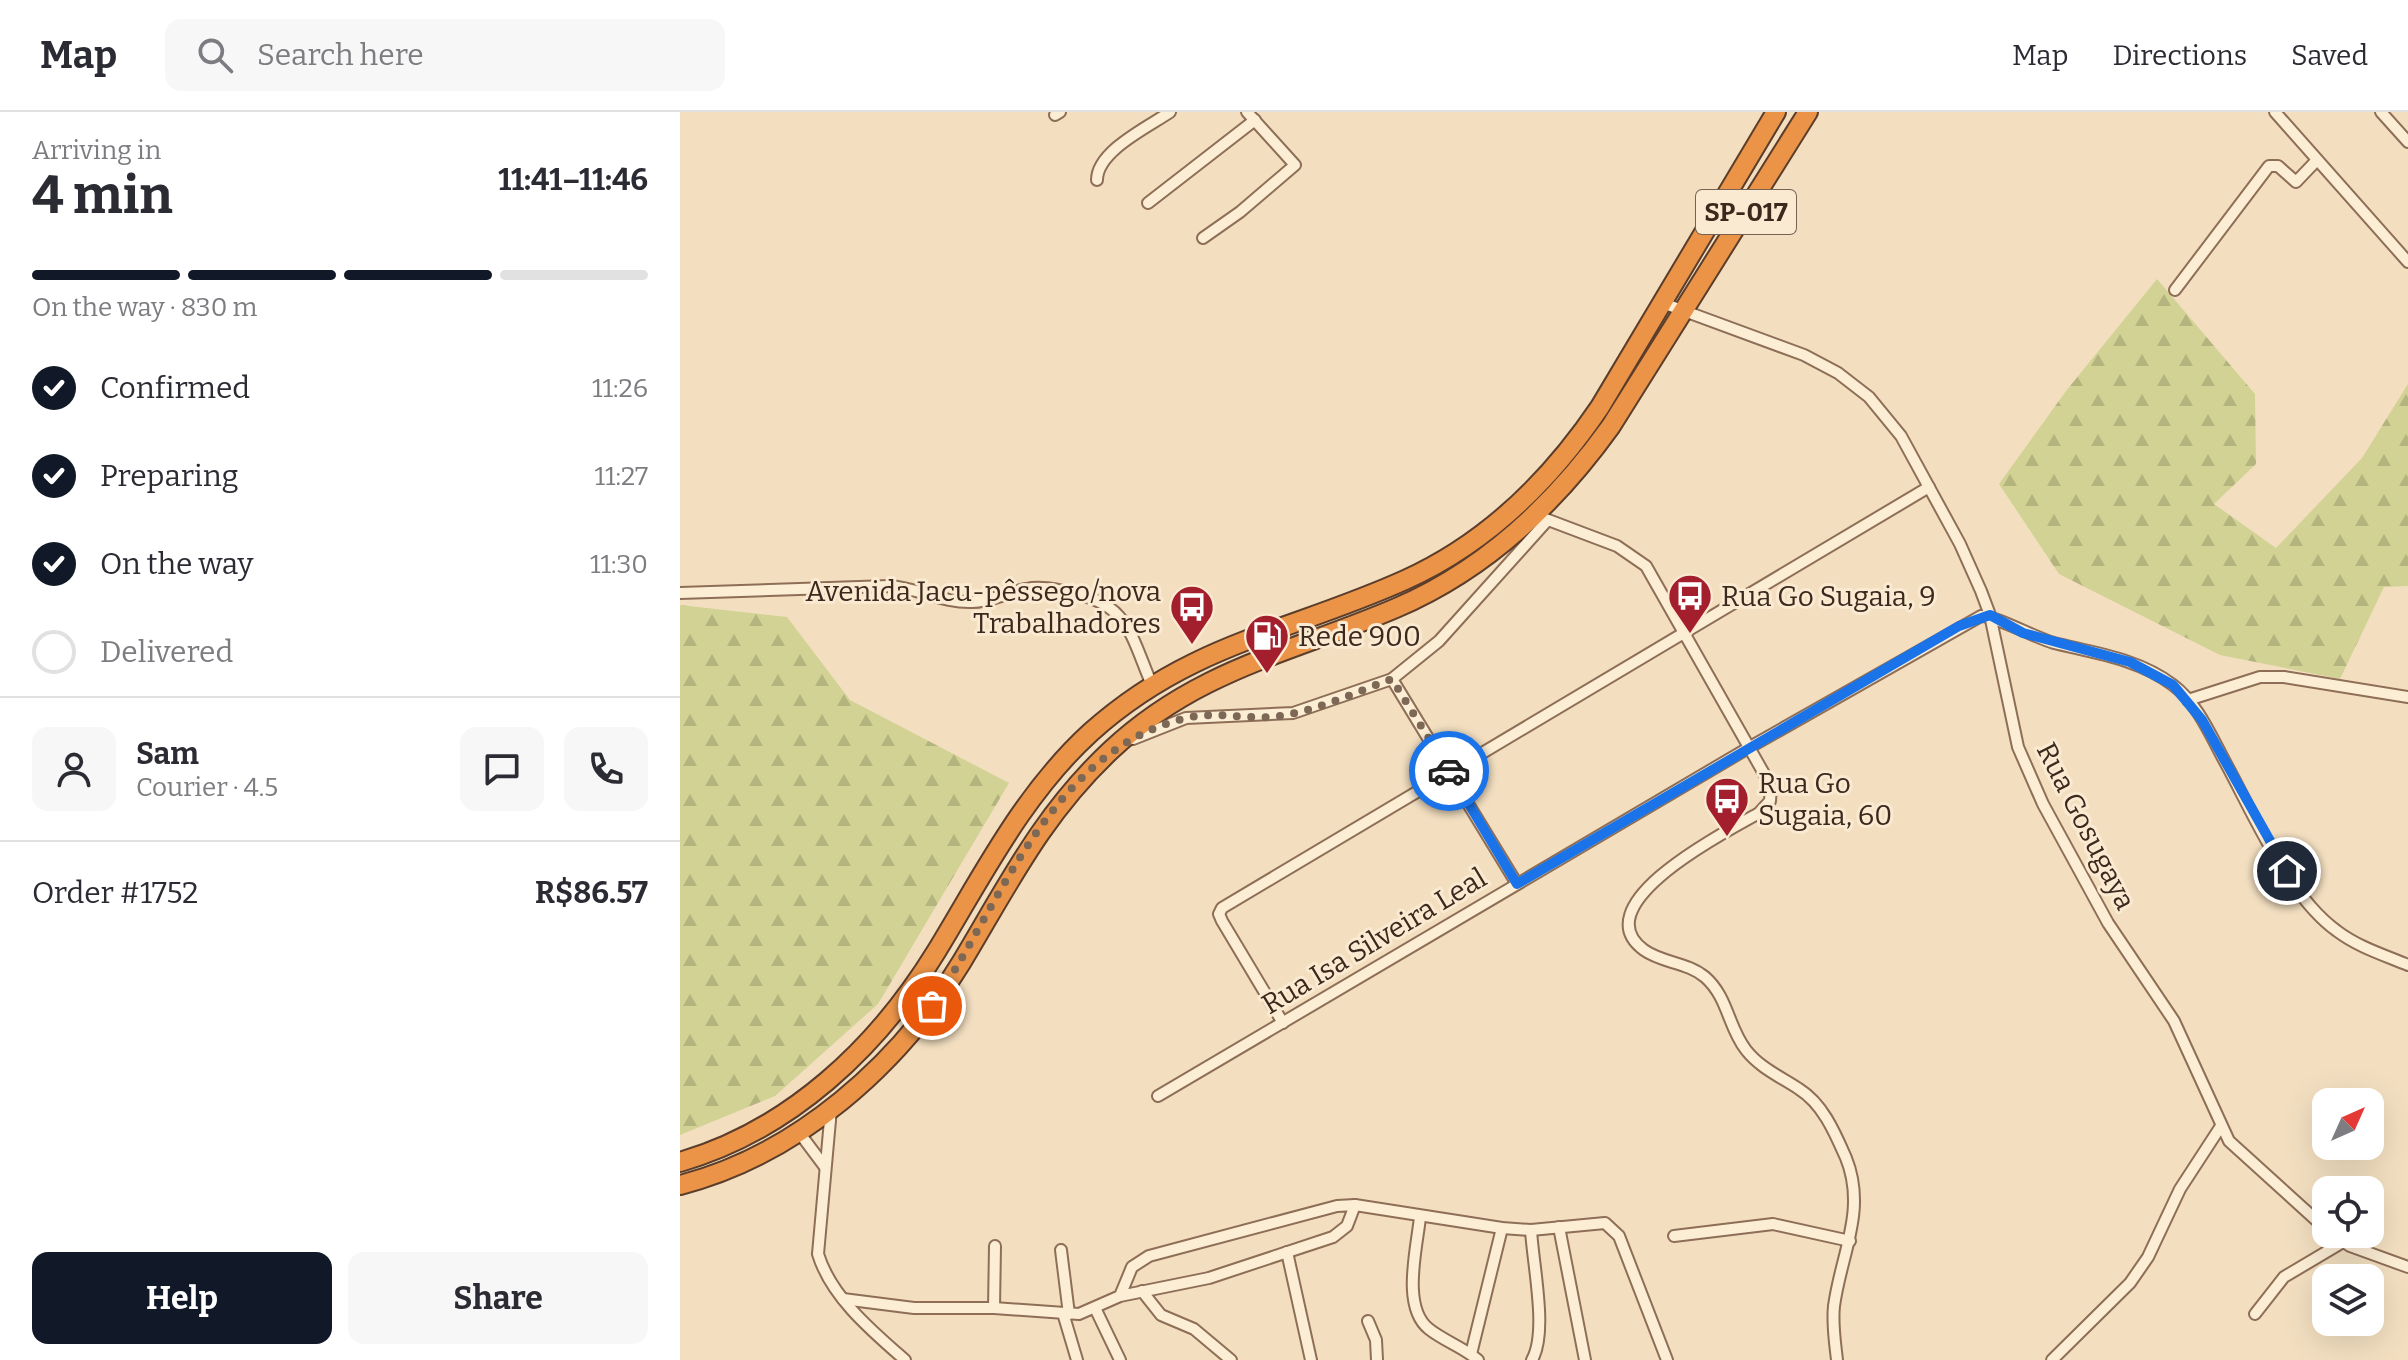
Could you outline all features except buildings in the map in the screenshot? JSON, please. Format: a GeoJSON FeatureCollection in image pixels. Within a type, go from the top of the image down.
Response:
{"type":"FeatureCollection","features":[{"type":"Feature","properties":{"kind":"highway","name":"SP-017"},"geometry":{"type":"LineString","coordinates":[[680,1162],[772,1121],[810,1095],[885,1026],[936,952],[1011,826],[1036,791],[1091,732],[1152,685],[1225,646],[1405,580],[1482,537],[1519,506],[1577,442],[1776,112]]}},
{"type":"Feature","properties":{"kind":"highway","name":"SP-017"},"geometry":{"type":"LineString","coordinates":[[680,1185],[751,1158],[798,1131],[831,1109],[874,1072],[915,1028],[961,964],[1040,829],[1109,751],[1166,706],[1228,670],[1399,607],[1445,582],[1541,518],[1625,404],[1808,112]]}},
{"type":"Feature","properties":{"kind":"highway"},"geometry":{"type":"LineString","coordinates":[[1683,312],[1683,288],[1729,209],[1729,189]]}},
{"type":"Feature","properties":{"kind":"highway"},"geometry":{"type":"LineString","coordinates":[[1625,404],[1631,381],[1667,323],[1661,316],[1648,324]]}},
{"type":"Feature","properties":{"kind":"street"},"geometry":{"type":"LineString","coordinates":[[1097,180],[1099,168],[1112,154],[1170,112]]}},
{"type":"Feature","properties":{"kind":"street"},"geometry":{"type":"LineString","coordinates":[[2275,112],[2408,262]]}},
{"type":"Feature","properties":{"kind":"street"},"geometry":{"type":"LineString","coordinates":[[2381,112],[2408,142]]}},
{"type":"Feature","properties":{"kind":"street"},"geometry":{"type":"LineString","coordinates":[[1148,203],[1251,116],[1294,160],[1293,170],[1203,238]]}},
{"type":"Feature","properties":{"kind":"street"},"geometry":{"type":"LineString","coordinates":[[2175,290],[2269,166],[2278,166],[2293,183],[2317,160]]}},
{"type":"Feature","properties":{"kind":"street","name":"Rua Gosugaya"},"geometry":{"type":"LineString","coordinates":[[1660,302],[1804,355],[1838,373],[1884,414],[1960,544],[1990,615],[2012,723],[2029,775],[2108,923],[2174,1021],[2192,1055],[2221,1126],[2242,1155],[2312,1217]]}},
{"type":"Feature","properties":{"kind":"street"},"geometry":{"type":"LineString","coordinates":[[1283,1023],[1219,914],[1225,906],[1929,487]]}},
{"type":"Feature","properties":{"kind":"street"},"geometry":{"type":"LineString","coordinates":[[1109,751],[1186,718],[1211,715],[1269,717],[1293,713],[1392,679],[1439,641],[1541,518],[1617,546],[1636,557],[1657,582],[1771,786],[1770,801],[1759,813],[1659,875],[1640,898],[1632,915],[1632,934],[1644,950],[1692,969],[1708,980],[1723,999],[1746,1050],[1771,1073],[1801,1090],[1825,1115],[1855,1187],[1850,1241],[1834,1305],[1837,1360]]}},
{"type":"Feature","properties":{"kind":"street"},"geometry":{"type":"LineString","coordinates":[[680,593],[889,586],[910,588],[949,600],[976,602],[1027,589],[1063,590],[1100,599],[1111,606],[1129,631],[1152,685]]}},
{"type":"Feature","properties":{"kind":"street"},"geometry":{"type":"LineString","coordinates":[[1990,615],[2023,633],[2130,662],[2173,685],[2188,700],[2262,829],[2316,913],[2358,944],[2408,965]]}},
{"type":"Feature","properties":{"kind":"street","name":"Rua Isa Silveira Leal"},"geometry":{"type":"LineString","coordinates":[[1158,1096],[1959,626],[1990,615]]}},
{"type":"Feature","properties":{"kind":"street"},"geometry":{"type":"LineString","coordinates":[[2188,700],[2260,677],[2284,677],[2408,697]]}},
{"type":"Feature","properties":{"kind":"street"},"geometry":{"type":"LineString","coordinates":[[1392,679],[1517,884]]}},
{"type":"Feature","properties":{"kind":"street"},"geometry":{"type":"LineString","coordinates":[[831,1109],[818,1254],[822,1269],[843,1299],[905,1360]]}},
{"type":"Feature","properties":{"kind":"street"},"geometry":{"type":"LineString","coordinates":[[2052,1360],[2130,1283],[2148,1257],[2171,1205],[2221,1126]]}},
{"type":"Feature","properties":{"kind":"street"},"geometry":{"type":"LineString","coordinates":[[798,1131],[825,1167]]}},
{"type":"Feature","properties":{"kind":"street"},"geometry":{"type":"LineString","coordinates":[[843,1299],[914,1308],[994,1308],[1066,1313],[1096,1310],[1120,1296],[1209,1278],[1342,1232],[1355,1205]]}},
{"type":"Feature","properties":{"kind":"street"},"geometry":{"type":"LineString","coordinates":[[1120,1296],[1132,1267],[1149,1256],[1337,1206],[1355,1205],[1420,1217],[1531,1230],[1596,1222],[1611,1226],[1619,1236],[1667,1360]]}},
{"type":"Feature","properties":{"kind":"street"},"geometry":{"type":"LineString","coordinates":[[1420,1217],[1414,1277],[1419,1315],[1427,1328],[1474,1357],[1502,1228]]}},
{"type":"Feature","properties":{"kind":"street"},"geometry":{"type":"LineString","coordinates":[[1674,1236],[1773,1224],[1850,1241]]}},
{"type":"Feature","properties":{"kind":"street"},"geometry":{"type":"LineString","coordinates":[[1559,1227],[1585,1360]]}},
{"type":"Feature","properties":{"kind":"street"},"geometry":{"type":"LineString","coordinates":[[1531,1230],[1534,1289],[1541,1324],[1541,1338],[1532,1360]]}},
{"type":"Feature","properties":{"kind":"street"},"geometry":{"type":"LineString","coordinates":[[994,1308],[995,1246]]}},
{"type":"Feature","properties":{"kind":"street"},"geometry":{"type":"LineString","coordinates":[[2255,1314],[2284,1277],[2333,1248]]}},
{"type":"Feature","properties":{"kind":"street"},"geometry":{"type":"LineString","coordinates":[[2359,1248],[2408,1267]]}},
{"type":"Feature","properties":{"kind":"street"},"geometry":{"type":"LineString","coordinates":[[1061,1250],[1066,1313],[1077,1360]]}},
{"type":"Feature","properties":{"kind":"street"},"geometry":{"type":"LineString","coordinates":[[1287,1252],[1311,1360]]}},
{"type":"Feature","properties":{"kind":"street"},"geometry":{"type":"LineString","coordinates":[[1142,1291],[1161,1315],[1194,1329],[1231,1360]]}},
{"type":"Feature","properties":{"kind":"street"},"geometry":{"type":"LineString","coordinates":[[1096,1310],[1120,1360]]}},
{"type":"Feature","properties":{"kind":"street"},"geometry":{"type":"LineString","coordinates":[[1368,1321],[1376,1340],[1377,1360]]}},
{"type":"Feature","properties":{"kind":"green space"},"geometry":{"type":"Polygon","coordinates":[[[2157,279],[2255,394],[2256,464],[2214,504],[2276,548],[2362,458],[2408,384],[2408,586],[2384,587],[2340,679],[2220,655],[2059,574],[1999,484],[2066,391],[2157,279]]]}},
{"type":"Feature","properties":{"kind":"green space"},"geometry":{"type":"Polygon","coordinates":[[[680,605],[787,617],[850,700],[1009,783],[878,1004],[775,1096],[680,1135],[680,605]]]}},
{"type":"Feature","properties":{"kind":"way so far"},"geometry":{"type":"LineString","coordinates":[[932,1006],[961,964],[1009,876],[1040,829],[1109,751],[1138,736],[1186,718],[1211,715],[1269,717],[1293,713],[1392,679],[1449,771]]}},
{"type":"Feature","properties":{"kind":"place","name":"Rua Go Sugaia, 9"},"geometry":{"type":"Point","coordinates":[1690,635]}},
{"type":"Feature","properties":{"kind":"place","name":"Avenida Jacu-pêssego/nova Trabalhadores"},"geometry":{"type":"Point","coordinates":[1192,646]}},
{"type":"Feature","properties":{"kind":"place","name":"Rede 900"},"geometry":{"type":"Point","coordinates":[1267,675]}},
{"type":"Feature","properties":{"kind":"place","name":"Rua Go Sugaia, 60"},"geometry":{"type":"Point","coordinates":[1727,838]}},
{"type":"Feature","properties":{"kind":"route"},"geometry":{"type":"LineString","coordinates":[[1449,771],[1517,884],[1959,626],[1990,615],[2023,633],[2130,662],[2173,685],[2202,720],[2287,871]]}}]}
